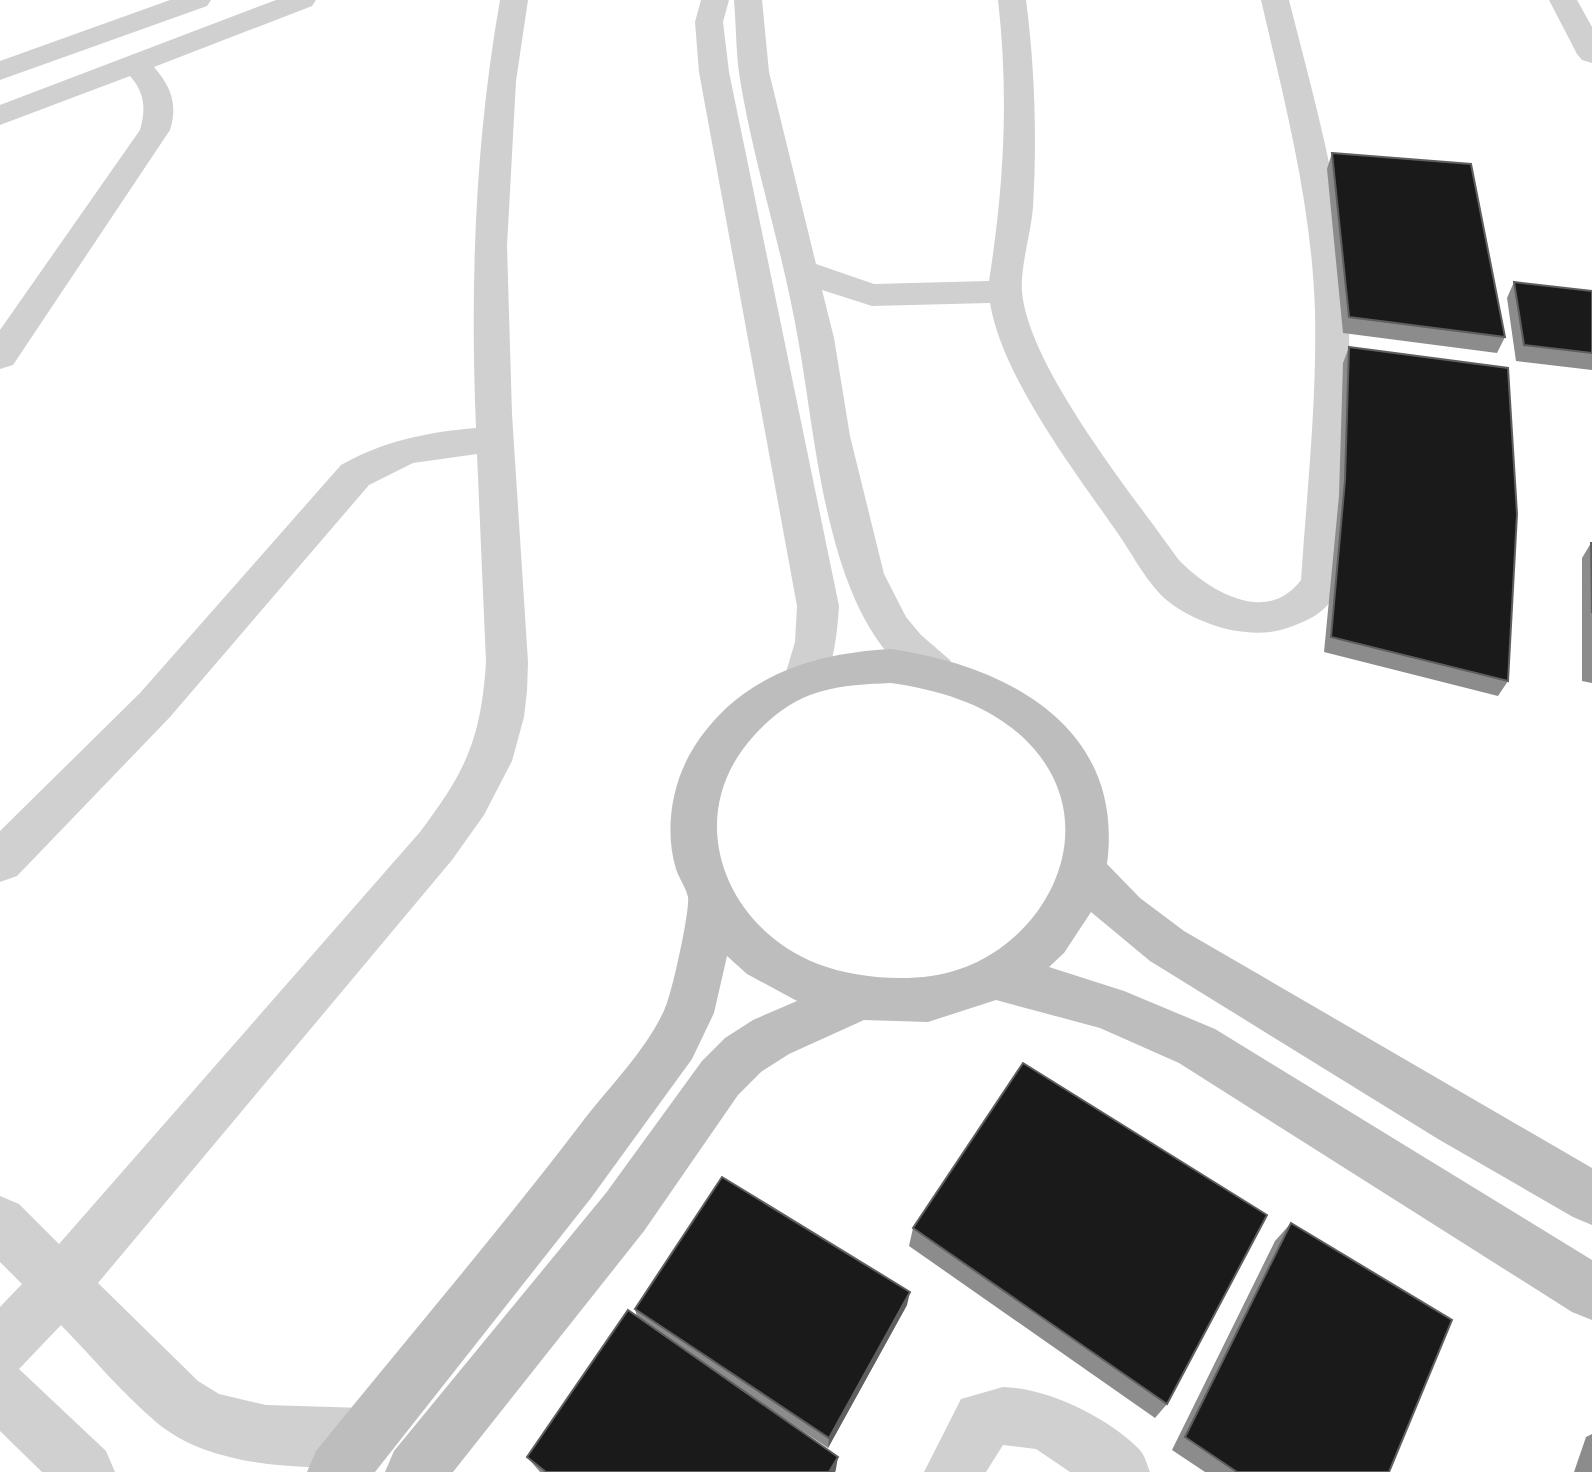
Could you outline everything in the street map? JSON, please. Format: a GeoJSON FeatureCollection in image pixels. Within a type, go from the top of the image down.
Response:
{"type":"FeatureCollection","features":[{"type":"Feature","properties":{"kind":"street"},"geometry":{"type":"LineString","coordinates":[[0,56],[153,0]]}},
{"type":"Feature","properties":{"kind":"street"},"geometry":{"type":"LineString","coordinates":[[0,71],[197,0]]}},
{"type":"Feature","properties":{"kind":"street"},"geometry":{"type":"LineString","coordinates":[[0,116],[302,0]]}},
{"type":"Feature","properties":{"kind":"street"},"geometry":{"type":"LineString","coordinates":[[0,1348],[61,1284],[436,846],[470,800],[494,753],[506,706],[507,662],[489,248],[501,93],[514,0]]}},
{"type":"Feature","properties":{"kind":"street"},"geometry":{"type":"LineString","coordinates":[[715,0],[709,22],[714,72],[818,606],[816,642],[805,679]]}},
{"type":"Feature","properties":{"kind":"street"},"geometry":{"type":"LineString","coordinates":[[748,0],[754,72],[816,338],[831,436],[864,574],[890,627],[906,647],[935,672]]}},
{"type":"Feature","properties":{"kind":"street"},"geometry":{"type":"LineString","coordinates":[[1012,0],[1021,96],[1015,233],[1005,292],[1011,320],[1035,373],[1164,570],[1183,592],[1212,609],[1246,617],[1279,614],[1306,602],[1321,583],[1331,401],[1332,312],[1325,232],[1313,158],[1275,0]]}},
{"type":"Feature","properties":{"kind":"street"},"geometry":{"type":"LineString","coordinates":[[1563,0],[1592,54]]}},
{"type":"Feature","properties":{"kind":"street"},"geometry":{"type":"LineString","coordinates":[[0,357],[155,130],[160,116],[157,89],[136,65]]}},
{"type":"Feature","properties":{"kind":"street"},"geometry":{"type":"LineString","coordinates":[[798,270],[872,295],[1005,292]]}},
{"type":"Feature","properties":{"kind":"street"},"geometry":{"type":"LineString","coordinates":[[816,338],[836,314],[872,295]]}},
{"type":"Feature","properties":{"kind":"street"},"geometry":{"type":"LineString","coordinates":[[0,862],[155,705],[355,475],[376,461],[401,451],[497,439]]}},
{"type":"Feature","properties":{"kind":"street"},"geometry":{"type":"LineString","coordinates":[[891,666],[935,672],[982,687],[1023,712],[1056,745],[1079,784],[1089,828],[1086,873],[1068,914],[1039,950],[997,978],[931,999],[859,998],[798,979],[747,945],[711,902],[692,848],[694,794],[716,745],[755,705],[805,679],[847,668],[891,666]]}},
{"type":"Feature","properties":{"kind":"street"},"geometry":{"type":"LineString","coordinates":[[1086,873],[1104,896],[1129,919],[1167,946],[1457,1121],[1592,1198]]}},
{"type":"Feature","properties":{"kind":"street"},"geometry":{"type":"LineString","coordinates":[[0,1223],[177,1402],[200,1419],[227,1429],[350,1455],[572,1179],[674,1042],[689,1013],[698,984],[711,902]]}},
{"type":"Feature","properties":{"kind":"street"},"geometry":{"type":"LineString","coordinates":[[997,978],[1092,1000],[1158,1026],[1197,1046],[1592,1292]]}},
{"type":"Feature","properties":{"kind":"street"},"geometry":{"type":"LineString","coordinates":[[415,1472],[625,1212],[720,1078],[743,1055],[771,1037],[859,998]]}},
{"type":"Feature","properties":{"kind":"street"},"geometry":{"type":"LineString","coordinates":[[0,1390],[85,1472]]}},
{"type":"Feature","properties":{"kind":"street"},"geometry":{"type":"LineString","coordinates":[[954,1472],[982,1420],[1002,1414],[1030,1416],[1051,1424],[1120,1472]]}},
{"type":"Feature","properties":{"kind":"building"},"geometry":{"type":"Polygon","coordinates":[[[1332,153],[1471,164],[1505,337],[1349,317],[1332,153]]]}},
{"type":"Feature","properties":{"kind":"building"},"geometry":{"type":"Polygon","coordinates":[[[1514,282],[1592,291],[1592,353],[1524,345],[1514,282]]]}},
{"type":"Feature","properties":{"kind":"building"},"geometry":{"type":"Polygon","coordinates":[[[1349,347],[1508,368],[1517,514],[1508,681],[1331,637],[1345,480],[1349,347]]]}},
{"type":"Feature","properties":{"kind":"building"},"geometry":{"type":"Polygon","coordinates":[[[1023,1063],[1267,1215],[1167,1404],[913,1228],[1023,1063]]]}},
{"type":"Feature","properties":{"kind":"building"},"geometry":{"type":"Polygon","coordinates":[[[722,1177],[910,1292],[829,1438],[635,1309],[722,1177]]]}},
{"type":"Feature","properties":{"kind":"building"},"geometry":{"type":"Polygon","coordinates":[[[1291,1223],[1452,1320],[1389,1472],[1237,1472],[1185,1437],[1291,1223]]]}},
{"type":"Feature","properties":{"kind":"building"},"geometry":{"type":"Polygon","coordinates":[[[628,1310],[838,1457],[829,1472],[546,1472],[527,1457],[628,1310]]]}}]}
